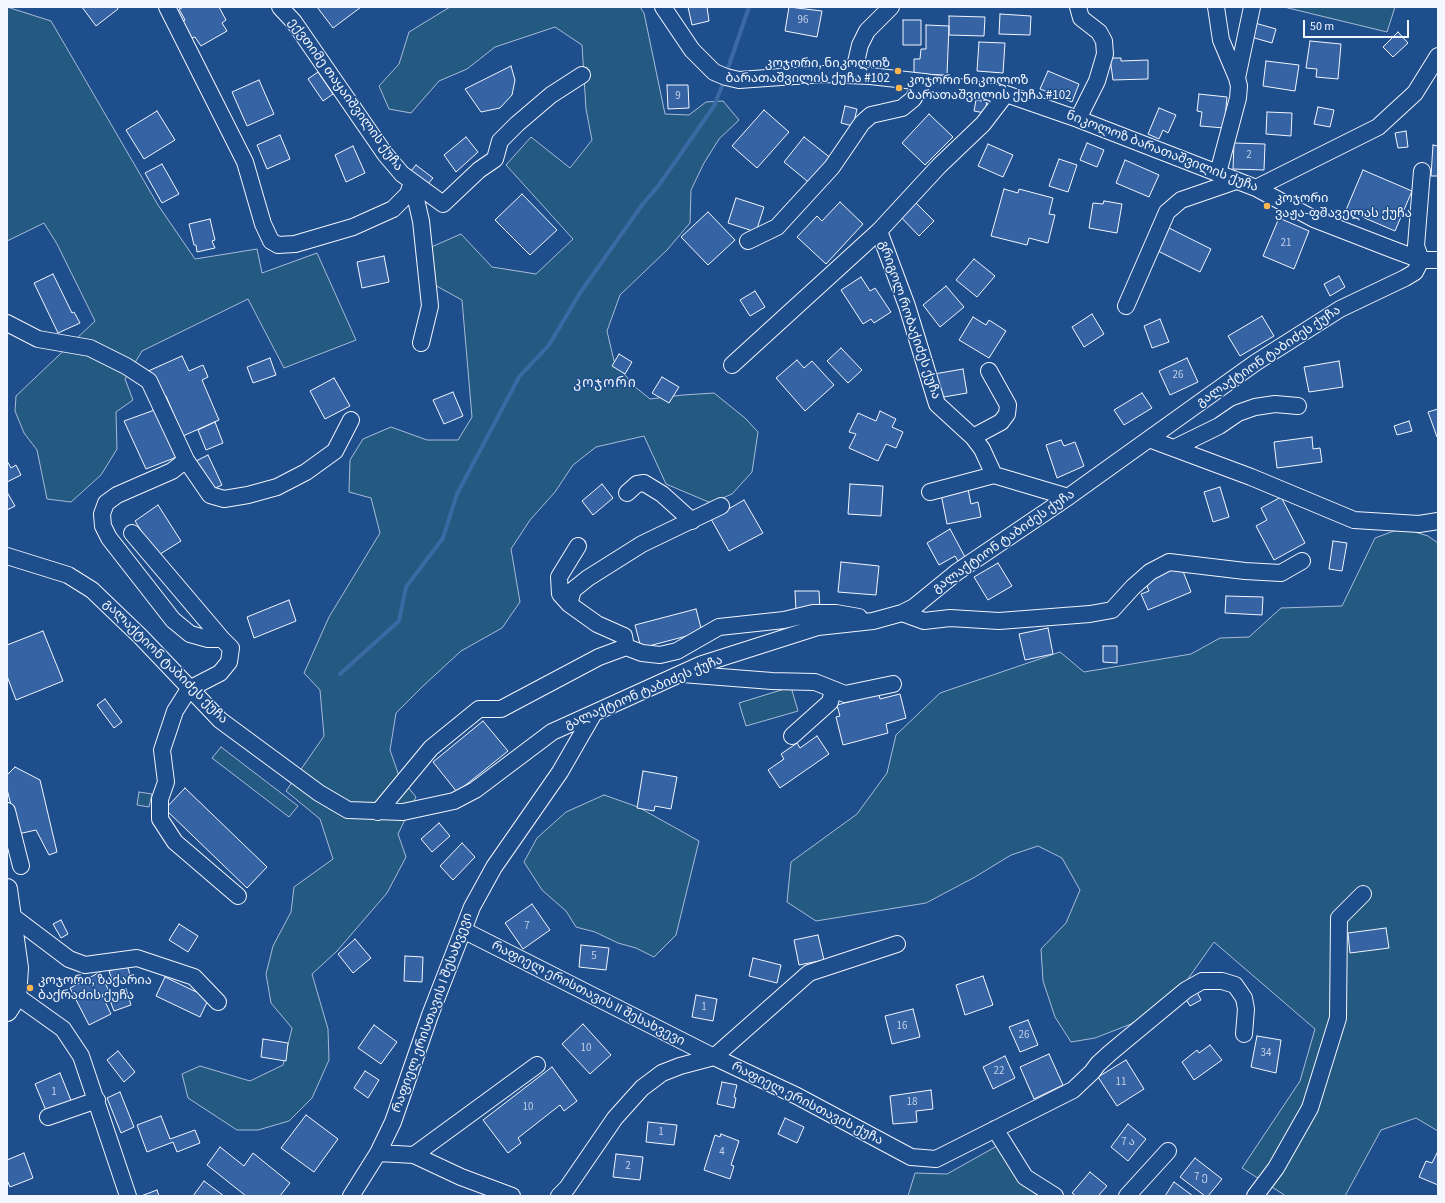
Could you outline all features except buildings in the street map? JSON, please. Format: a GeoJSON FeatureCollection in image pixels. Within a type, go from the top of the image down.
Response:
{"type":"FeatureCollection","features":[{"type":"Feature","properties":{"kind":"main road"},"geometry":{"type":"LineString","coordinates":[[7,889],[12,916],[18,968],[10,999]]}},
{"type":"Feature","properties":{"kind":"street"},"geometry":{"type":"LineString","coordinates":[[167,7],[245,162],[263,224],[271,241],[278,245],[295,244],[353,227],[393,208],[408,194],[412,182]]}},
{"type":"Feature","properties":{"kind":"street","name":"ექვთიმე თაყაიშვილის ქუჩა"},"geometry":{"type":"LineString","coordinates":[[280,7],[294,22],[385,154],[402,174],[443,204],[479,170],[496,159],[500,141],[517,124],[551,95],[582,75]]}},
{"type":"Feature","properties":{"kind":"street","name":"ნიკოლოზ ბარათაშვილის ქუჩა"},"geometry":{"type":"LineString","coordinates":[[663,7],[692,50],[714,72],[726,77],[739,80],[823,74],[853,75],[924,82],[1006,94],[1078,119],[1256,188],[1314,219],[1421,260]]}},
{"type":"Feature","properties":{"kind":"street"},"geometry":{"type":"LineString","coordinates":[[853,75],[860,45],[867,31],[891,7]]}},
{"type":"Feature","properties":{"kind":"street"},"geometry":{"type":"LineString","coordinates":[[1078,7],[1081,18],[1099,32],[1104,41],[1105,54],[1097,81],[1078,119]]}},
{"type":"Feature","properties":{"kind":"street"},"geometry":{"type":"LineString","coordinates":[[1216,7],[1221,40],[1237,78]]}},
{"type":"Feature","properties":{"kind":"street"},"geometry":{"type":"LineString","coordinates":[[1218,173],[1238,98],[1237,78],[1252,7]]}},
{"type":"Feature","properties":{"kind":"street"},"geometry":{"type":"LineString","coordinates":[[1256,188],[1378,127],[1415,93],[1438,56]]}},
{"type":"Feature","properties":{"kind":"street"},"geometry":{"type":"LineString","coordinates":[[748,241],[777,227],[832,167],[862,123],[871,115],[902,108],[913,99],[924,82]]}},
{"type":"Feature","properties":{"kind":"street","name":"გრიგოლ რობაქიძეს ქუჩა"},"geometry":{"type":"LineString","coordinates":[[994,475],[982,449],[973,437],[937,404],[906,306],[879,231],[939,166],[983,124],[1006,94]]}},
{"type":"Feature","properties":{"kind":"street"},"geometry":{"type":"LineString","coordinates":[[1422,171],[1416,246],[1421,260],[1438,260]]}},
{"type":"Feature","properties":{"kind":"street"},"geometry":{"type":"LineString","coordinates":[[1126,306],[1168,212],[1181,200],[1236,181]]}},
{"type":"Feature","properties":{"kind":"street"},"geometry":{"type":"LineString","coordinates":[[412,182],[421,221],[430,306],[421,343]]}},
{"type":"Feature","properties":{"kind":"street"},"geometry":{"type":"LineString","coordinates":[[732,365],[879,231]]}},
{"type":"Feature","properties":{"kind":"street","name":"გალაქტიონ ტაბიძეს ქუჩა"},"geometry":{"type":"LineString","coordinates":[[7,556],[68,575],[92,590],[141,637],[220,720],[319,793],[348,810],[403,812],[454,801],[475,790],[552,732],[702,664],[818,627],[873,621],[902,613],[914,607],[957,572],[1068,496],[1255,363],[1340,308],[1415,272],[1421,260]]}},
{"type":"Feature","properties":{"kind":"street"},"geometry":{"type":"LineString","coordinates":[[7,323],[38,338],[90,348],[126,366],[149,381],[186,460],[210,495],[224,499],[248,495],[277,487],[306,472],[335,451],[351,420]]}},
{"type":"Feature","properties":{"kind":"street"},"geometry":{"type":"LineString","coordinates":[[973,437],[1001,422],[1007,414],[1008,405],[990,371]]}},
{"type":"Feature","properties":{"kind":"street"},"geometry":{"type":"LineString","coordinates":[[1174,448],[1219,426],[1238,413],[1255,407],[1275,404],[1298,406]]}},
{"type":"Feature","properties":{"kind":"street"},"geometry":{"type":"LineString","coordinates":[[1149,439],[1251,477],[1354,520],[1419,524],[1438,521]]}},
{"type":"Feature","properties":{"kind":"street"},"geometry":{"type":"LineString","coordinates":[[186,460],[172,471],[117,495],[106,503],[102,514],[103,526],[109,538],[173,620],[190,634],[208,639],[222,638]]}},
{"type":"Feature","properties":{"kind":"street"},"geometry":{"type":"LineString","coordinates":[[930,492],[994,475],[1068,496]]}},
{"type":"Feature","properties":{"kind":"street"},"geometry":{"type":"LineString","coordinates":[[627,493],[637,484],[644,483],[662,494],[692,521]]}},
{"type":"Feature","properties":{"kind":"street"},"geometry":{"type":"LineString","coordinates":[[569,604],[573,590],[588,578],[642,544],[721,506]]}},
{"type":"Feature","properties":{"kind":"street"},"geometry":{"type":"LineString","coordinates":[[132,533],[231,648],[229,662],[220,673],[189,689],[175,711],[162,750],[166,782],[160,799],[160,818],[175,842],[238,896]]}},
{"type":"Feature","properties":{"kind":"street"},"geometry":{"type":"LineString","coordinates":[[578,546],[559,577],[560,594],[569,604],[597,624],[624,636],[626,648]]}},
{"type":"Feature","properties":{"kind":"street"},"geometry":{"type":"LineString","coordinates":[[902,613],[924,621],[950,618],[999,621],[1090,614],[1112,610],[1132,587],[1150,572],[1170,562],[1245,571],[1281,572],[1302,560]]}},
{"type":"Feature","properties":{"kind":"street"},"geometry":{"type":"LineString","coordinates":[[378,812],[431,748],[479,709],[501,709],[599,657],[626,648],[642,653],[660,655],[678,651],[719,627],[784,620],[813,613],[853,615],[873,621]]}},
{"type":"Feature","properties":{"kind":"street"},"geometry":{"type":"LineString","coordinates":[[682,674],[772,681],[815,682],[845,694],[893,684]]}},
{"type":"Feature","properties":{"kind":"street"},"geometry":{"type":"LineString","coordinates":[[792,736],[830,702],[833,690]]}},
{"type":"Feature","properties":{"kind":"street","name":"რაფიელ ერისთავის I შესახვევი"},"geometry":{"type":"LineString","coordinates":[[378,1153],[393,1122],[430,1015],[472,907],[494,867],[560,772],[594,713]]}},
{"type":"Feature","properties":{"kind":"street"},"geometry":{"type":"LineString","coordinates":[[7,811],[21,866]]}},
{"type":"Feature","properties":{"kind":"street"},"geometry":{"type":"LineString","coordinates":[[1255,1196],[1276,1168],[1310,1108],[1338,1018],[1339,918],[1363,894]]}},
{"type":"Feature","properties":{"kind":"street"},"geometry":{"type":"LineString","coordinates":[[12,916],[69,959],[85,965],[137,958],[194,976],[218,1002]]}},
{"type":"Feature","properties":{"kind":"street","name":"რაფიელ ერისთავის II შესახვევი"},"geometry":{"type":"LineString","coordinates":[[463,930],[714,1057]]}},
{"type":"Feature","properties":{"kind":"street"},"geometry":{"type":"LineString","coordinates":[[559,1196],[568,1188],[615,1118],[642,1088],[662,1073],[680,1066],[714,1057],[809,973],[898,944]]}},
{"type":"Feature","properties":{"kind":"street","name":"რაფიელ ერისთავის ქუჩა"},"geometry":{"type":"LineString","coordinates":[[714,1057],[797,1096],[911,1157],[936,1159],[1073,1090],[1119,1045],[1186,990],[1202,981],[1222,981],[1235,985],[1244,998],[1246,1009],[1244,1034]]}},
{"type":"Feature","properties":{"kind":"street"},"geometry":{"type":"LineString","coordinates":[[10,999],[63,1029],[81,1056],[128,1196]]}},
{"type":"Feature","properties":{"kind":"street"},"geometry":{"type":"LineString","coordinates":[[414,1155],[537,1065]]}},
{"type":"Feature","properties":{"kind":"street"},"geometry":{"type":"LineString","coordinates":[[48,1117],[97,1100]]}},
{"type":"Feature","properties":{"kind":"street"},"geometry":{"type":"LineString","coordinates":[[995,1129],[1025,1177],[1055,1196]]}},
{"type":"Feature","properties":{"kind":"street"},"geometry":{"type":"LineString","coordinates":[[1127,1196],[1168,1151]]}},
{"type":"Feature","properties":{"kind":"street"},"geometry":{"type":"LineString","coordinates":[[351,1196],[378,1153],[414,1155],[461,1177],[512,1196]]}},
{"type":"Feature","properties":{"kind":"shaded area"},"geometry":{"type":"Polygon","coordinates":[[[7,7],[51,21],[158,205],[195,259],[257,249],[262,273],[317,253],[356,340],[284,368],[248,299],[142,351],[125,379],[133,400],[116,412],[117,449],[101,475],[71,502],[47,499],[37,450],[24,433],[15,411],[16,396],[95,321],[57,244],[44,223],[7,241],[7,7]]]}},
{"type":"Feature","properties":{"kind":"shaded area"},"geometry":{"type":"Polygon","coordinates":[[[450,7],[640,7],[644,13],[665,114],[689,115],[706,102],[723,101],[739,120],[719,139],[704,163],[691,190],[690,223],[667,250],[620,295],[607,331],[614,361],[634,386],[650,399],[714,393],[745,418],[758,432],[752,472],[732,494],[711,503],[666,484],[644,436],[596,447],[573,465],[555,492],[530,520],[511,549],[520,602],[502,628],[461,651],[396,713],[390,750],[399,776],[416,797],[398,834],[406,857],[387,893],[337,951],[312,974],[328,1029],[329,1060],[312,1098],[289,1121],[258,1130],[237,1130],[188,1098],[182,1074],[200,1066],[250,1081],[283,1065],[292,1028],[271,1003],[266,974],[273,946],[291,912],[294,887],[333,859],[320,819],[286,791],[324,736],[320,690],[304,673],[329,617],[380,533],[371,498],[349,492],[350,460],[363,439],[391,427],[427,440],[458,440],[472,417],[462,300],[431,283],[429,248],[461,234],[492,267],[536,274],[573,239],[506,165],[531,137],[570,168],[592,140],[586,109],[582,45],[555,27],[495,47],[467,69],[439,81],[411,113],[389,109],[379,86],[399,64],[409,32],[450,7]]]}},
{"type":"Feature","properties":{"kind":"shaded area"},"geometry":{"type":"Polygon","coordinates":[[[1284,7],[1395,7],[1387,32],[1284,7]]]}},
{"type":"Feature","properties":{"kind":"shaded area"},"geometry":{"type":"Polygon","coordinates":[[[1402,528],[1428,536],[1438,543],[1438,1131],[1416,1118],[1381,1130],[1345,1196],[1286,1196],[1242,1168],[1300,1081],[1315,1029],[1214,942],[1178,993],[1131,1024],[1095,1038],[1071,1042],[1055,1017],[1043,981],[1041,949],[1066,923],[1080,890],[1062,858],[1038,846],[1011,855],[975,877],[926,903],[816,921],[787,902],[791,862],[857,814],[887,773],[896,735],[940,693],[1060,652],[1084,672],[1191,654],[1220,638],[1249,637],[1281,608],[1342,606],[1375,538],[1402,528]]]}},
{"type":"Feature","properties":{"kind":"shaded area"},"geometry":{"type":"Polygon","coordinates":[[[791,687],[798,711],[746,726],[739,703],[791,687]]]}},
{"type":"Feature","properties":{"kind":"shaded area"},"geometry":{"type":"Polygon","coordinates":[[[221,747],[298,806],[289,817],[212,758],[221,747]]]}},
{"type":"Feature","properties":{"kind":"shaded area"},"geometry":{"type":"Polygon","coordinates":[[[139,792],[152,794],[149,807],[137,805],[139,792]]]}},
{"type":"Feature","properties":{"kind":"shaded area"},"geometry":{"type":"Polygon","coordinates":[[[604,795],[638,807],[699,841],[676,935],[654,957],[636,948],[618,943],[595,932],[576,927],[566,911],[542,890],[524,862],[537,838],[566,812],[604,795]]]}},
{"type":"Feature","properties":{"kind":"shaded area"},"geometry":{"type":"Polygon","coordinates":[[[997,1146],[1018,1181],[1040,1196],[908,1196],[915,1173],[947,1174],[997,1146]]]}},
{"type":"Feature","properties":{"kind":"waterway"},"geometry":{"type":"LineString","coordinates":[[726,74],[749,7]]}},
{"type":"Feature","properties":{"kind":"waterway"},"geometry":{"type":"LineString","coordinates":[[340,674],[399,621],[406,587],[443,538],[457,494],[519,377],[549,345],[580,293],[642,205],[659,185],[714,106],[724,81]]}},
{"type":"Feature","properties":{"kind":"place","name":"კოჯორი, ნიკოლოზ ბარათაშვილის ქუჩა #102"},"geometry":{"type":"Point","coordinates":[898,71]}},
{"type":"Feature","properties":{"kind":"place","name":"კოჯორი ნიკოლოზ ბარათაშვილის ქუჩა #102"},"geometry":{"type":"Point","coordinates":[899,88]}},
{"type":"Feature","properties":{"kind":"place","name":"კოჯორი ვაჟა-ფშაველას ქუჩა"},"geometry":{"type":"Point","coordinates":[1267,206]}},
{"type":"Feature","properties":{"kind":"place","name":"კოჯორი, ზაქარია ბაქრაძის ქუჩა"},"geometry":{"type":"Point","coordinates":[30,988]}},
{"type":"Feature","properties":{"kind":"district","name":"კოჯორი"},"geometry":{"type":"Point","coordinates":[605,384]}}]}
